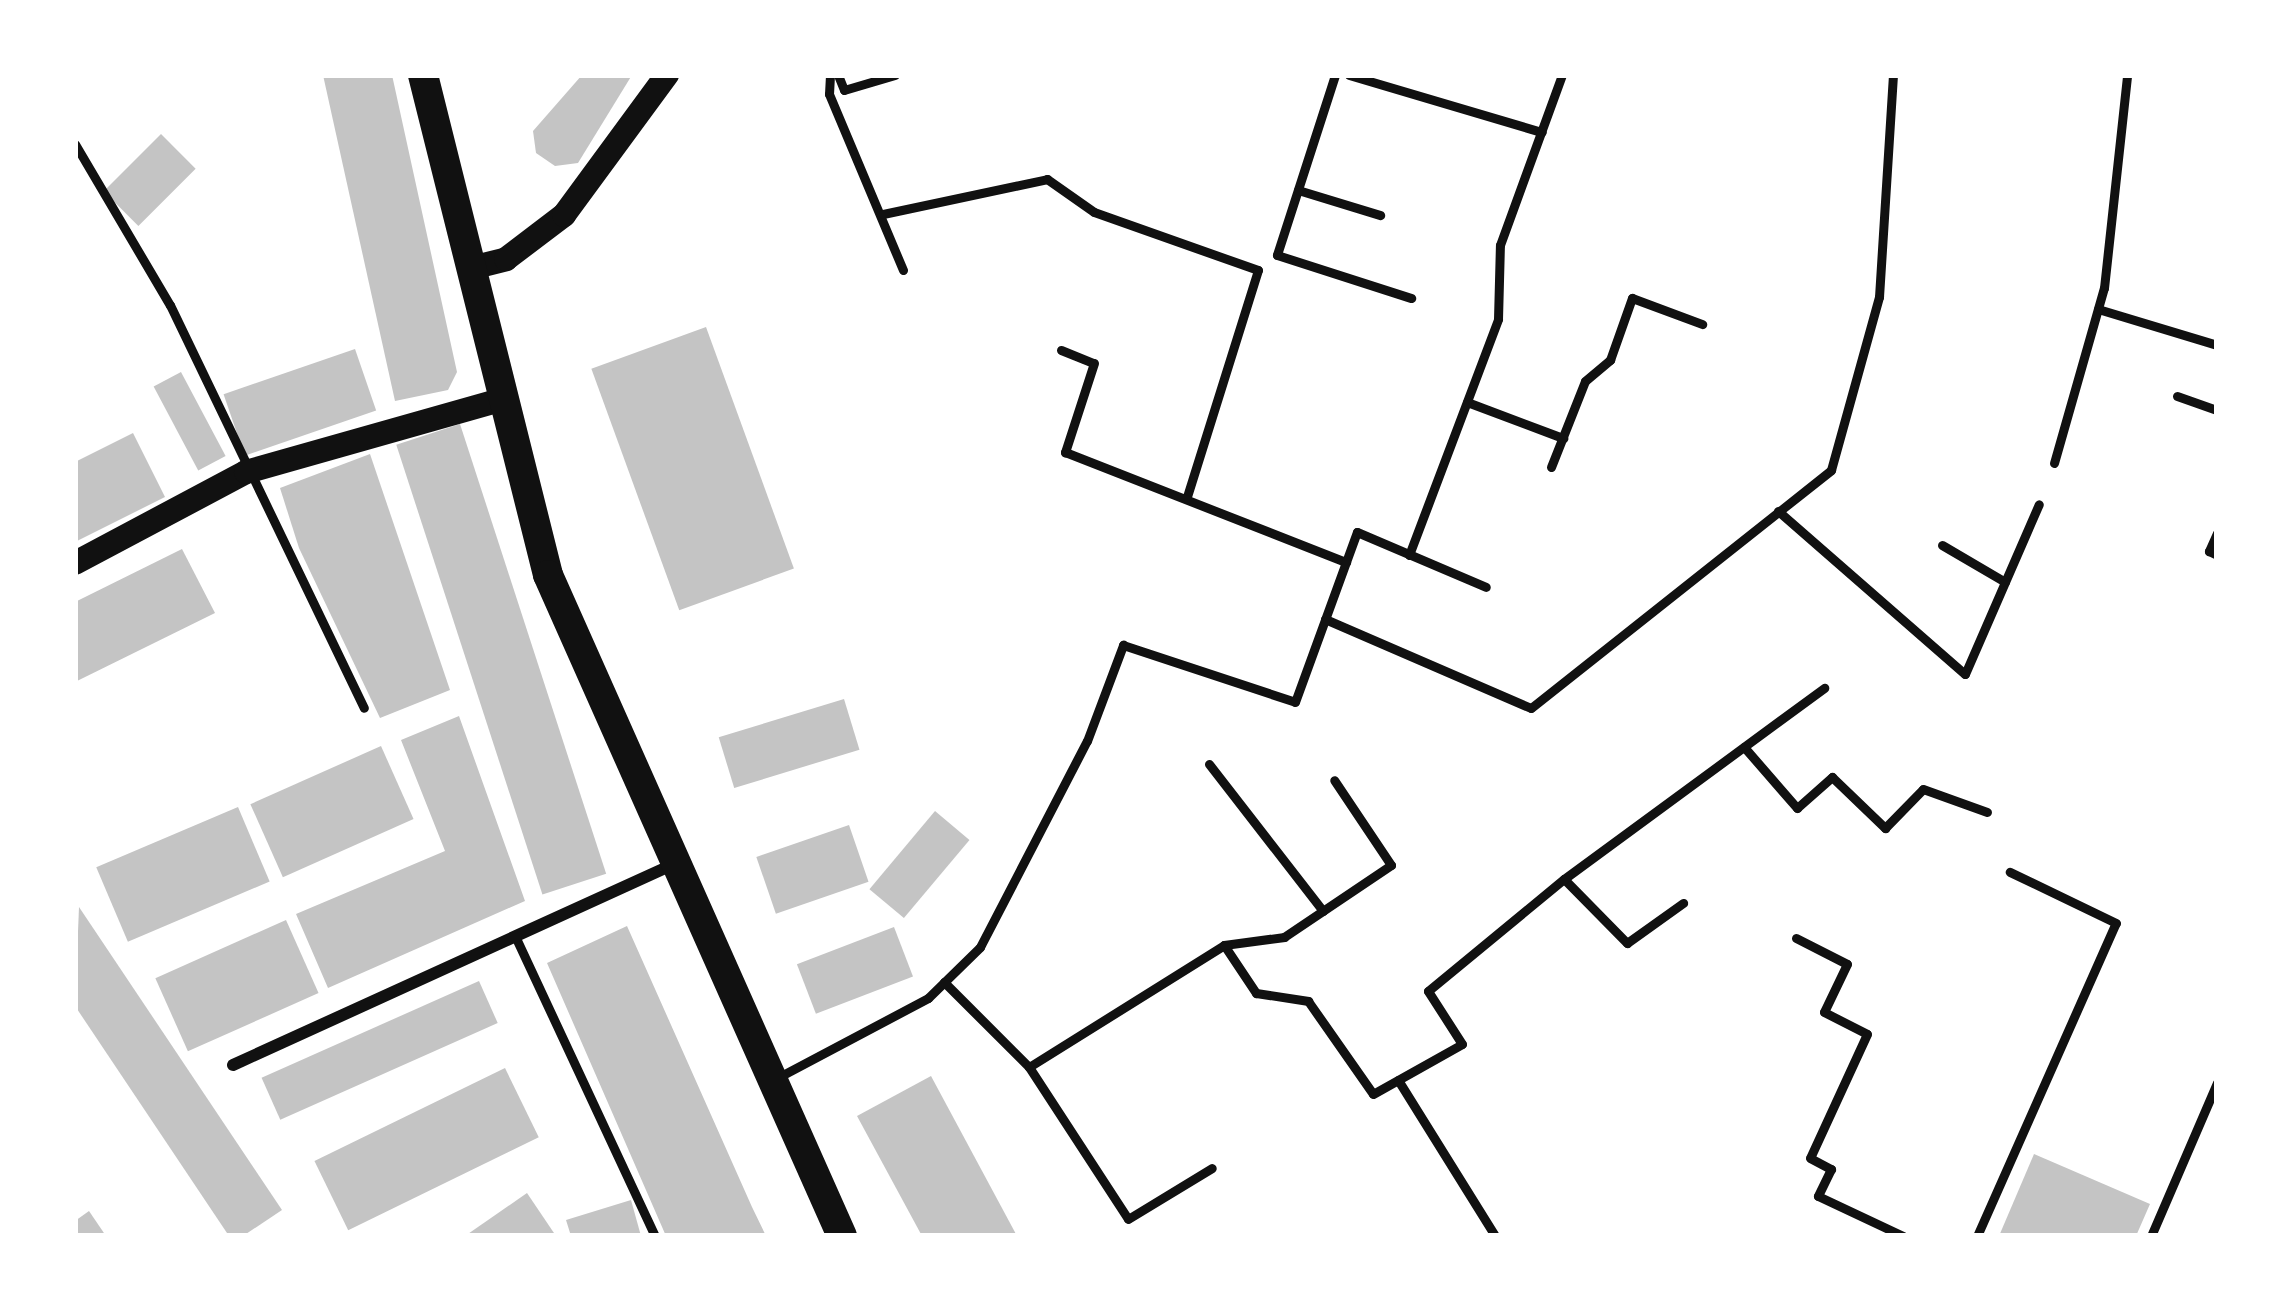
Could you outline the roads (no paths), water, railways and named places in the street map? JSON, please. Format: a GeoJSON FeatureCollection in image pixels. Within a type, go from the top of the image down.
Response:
{"type":"FeatureCollection","features":[{"type":"Feature","properties":{"kind":"main road"},"geometry":{"type":"LineString","coordinates":[[423,75],[548,575],[842,1236]]}},
{"type":"Feature","properties":{"kind":"main road"},"geometry":{"type":"LineString","coordinates":[[472,268],[506,259],[564,215],[667,75]]}},
{"type":"Feature","properties":{"kind":"main road"},"geometry":{"type":"LineString","coordinates":[[75,563],[246,472],[504,399]]}},
{"type":"Feature","properties":{"kind":"street"},"geometry":{"type":"LineString","coordinates":[[233,1065],[676,864]]}},
{"type":"Feature","properties":{"kind":"lane"},"geometry":{"type":"LineString","coordinates":[[834,75],[844,90],[896,75]]}},
{"type":"Feature","properties":{"kind":"lane"},"geometry":{"type":"LineString","coordinates":[[834,75],[830,94],[903,270]]}},
{"type":"Feature","properties":{"kind":"lane"},"geometry":{"type":"LineString","coordinates":[[1335,75],[1276,255],[1411,298]]}},
{"type":"Feature","properties":{"kind":"lane"},"geometry":{"type":"LineString","coordinates":[[1349,75],[1542,132]]}},
{"type":"Feature","properties":{"kind":"lane"},"geometry":{"type":"LineString","coordinates":[[1409,555],[1498,319],[1500,245],[1562,75]]}},
{"type":"Feature","properties":{"kind":"lane"},"geometry":{"type":"LineString","coordinates":[[1325,619],[1531,708],[1831,470],[1879,297],[1893,75]]}},
{"type":"Feature","properties":{"kind":"lane"},"geometry":{"type":"LineString","coordinates":[[2054,463],[2098,309],[2127,75]]}},
{"type":"Feature","properties":{"kind":"lane"},"geometry":{"type":"LineString","coordinates":[[75,143],[170,305],[246,472],[364,708]]}},
{"type":"Feature","properties":{"kind":"lane"},"geometry":{"type":"LineString","coordinates":[[883,214],[1047,179],[1094,212],[1258,270],[1187,497]]}},
{"type":"Feature","properties":{"kind":"lane"},"geometry":{"type":"LineString","coordinates":[[1298,190],[1380,215]]}},
{"type":"Feature","properties":{"kind":"lane"},"geometry":{"type":"LineString","coordinates":[[1551,467],[1585,381],[1610,360],[1632,298],[1702,324]]}},
{"type":"Feature","properties":{"kind":"lane"},"geometry":{"type":"LineString","coordinates":[[2098,309],[2217,345]]}},
{"type":"Feature","properties":{"kind":"lane"},"geometry":{"type":"LineString","coordinates":[[1061,350],[1094,363],[1066,452],[1346,562]]}},
{"type":"Feature","properties":{"kind":"lane"},"geometry":{"type":"LineString","coordinates":[[2176,396],[2217,410]]}},
{"type":"Feature","properties":{"kind":"lane"},"geometry":{"type":"LineString","coordinates":[[1467,402],[1563,438]]}},
{"type":"Feature","properties":{"kind":"lane"},"geometry":{"type":"LineString","coordinates":[[1778,512],[1966,674],[2039,505]]}},
{"type":"Feature","properties":{"kind":"lane"},"geometry":{"type":"LineString","coordinates":[[772,1081],[928,998],[980,947],[1087,741],[1123,645],[1295,702],[1358,532],[1486,586]]}},
{"type":"Feature","properties":{"kind":"lane"},"geometry":{"type":"LineString","coordinates":[[2217,533],[2209,551],[2217,554]]}},
{"type":"Feature","properties":{"kind":"lane"},"geometry":{"type":"LineString","coordinates":[[1942,545],[2005,582]]}},
{"type":"Feature","properties":{"kind":"lane"},"geometry":{"type":"LineString","coordinates":[[1224,945],[1256,993],[1308,1001],[1373,1094],[1462,1043],[1428,991],[1564,879],[1824,688]]}},
{"type":"Feature","properties":{"kind":"lane"},"geometry":{"type":"LineString","coordinates":[[1744,747],[1797,808],[1832,778],[1885,828],[1922,789],[1987,812]]}},
{"type":"Feature","properties":{"kind":"lane"},"geometry":{"type":"LineString","coordinates":[[1208,764],[1323,910]]}},
{"type":"Feature","properties":{"kind":"lane"},"geometry":{"type":"LineString","coordinates":[[1029,1066],[1224,945],[1284,937],[1391,865],[1334,780]]}},
{"type":"Feature","properties":{"kind":"lane"},"geometry":{"type":"LineString","coordinates":[[1977,1236],[2116,923],[2010,872]]}},
{"type":"Feature","properties":{"kind":"lane"},"geometry":{"type":"LineString","coordinates":[[1564,879],[1627,943],[1683,903]]}},
{"type":"Feature","properties":{"kind":"lane"},"geometry":{"type":"LineString","coordinates":[[515,936],[655,1236]]}},
{"type":"Feature","properties":{"kind":"lane"},"geometry":{"type":"LineString","coordinates":[[1796,938],[1847,964],[1824,1012],[1867,1034],[1810,1158],[1832,1169],[1818,1196],[1903,1236]]}},
{"type":"Feature","properties":{"kind":"lane"},"geometry":{"type":"LineString","coordinates":[[944,982],[1029,1066],[1128,1219],[1212,1168]]}},
{"type":"Feature","properties":{"kind":"lane"},"geometry":{"type":"LineString","coordinates":[[1398,1080],[1495,1236]]}},
{"type":"Feature","properties":{"kind":"lane"},"geometry":{"type":"LineString","coordinates":[[2151,1236],[2217,1083]]}}]}
